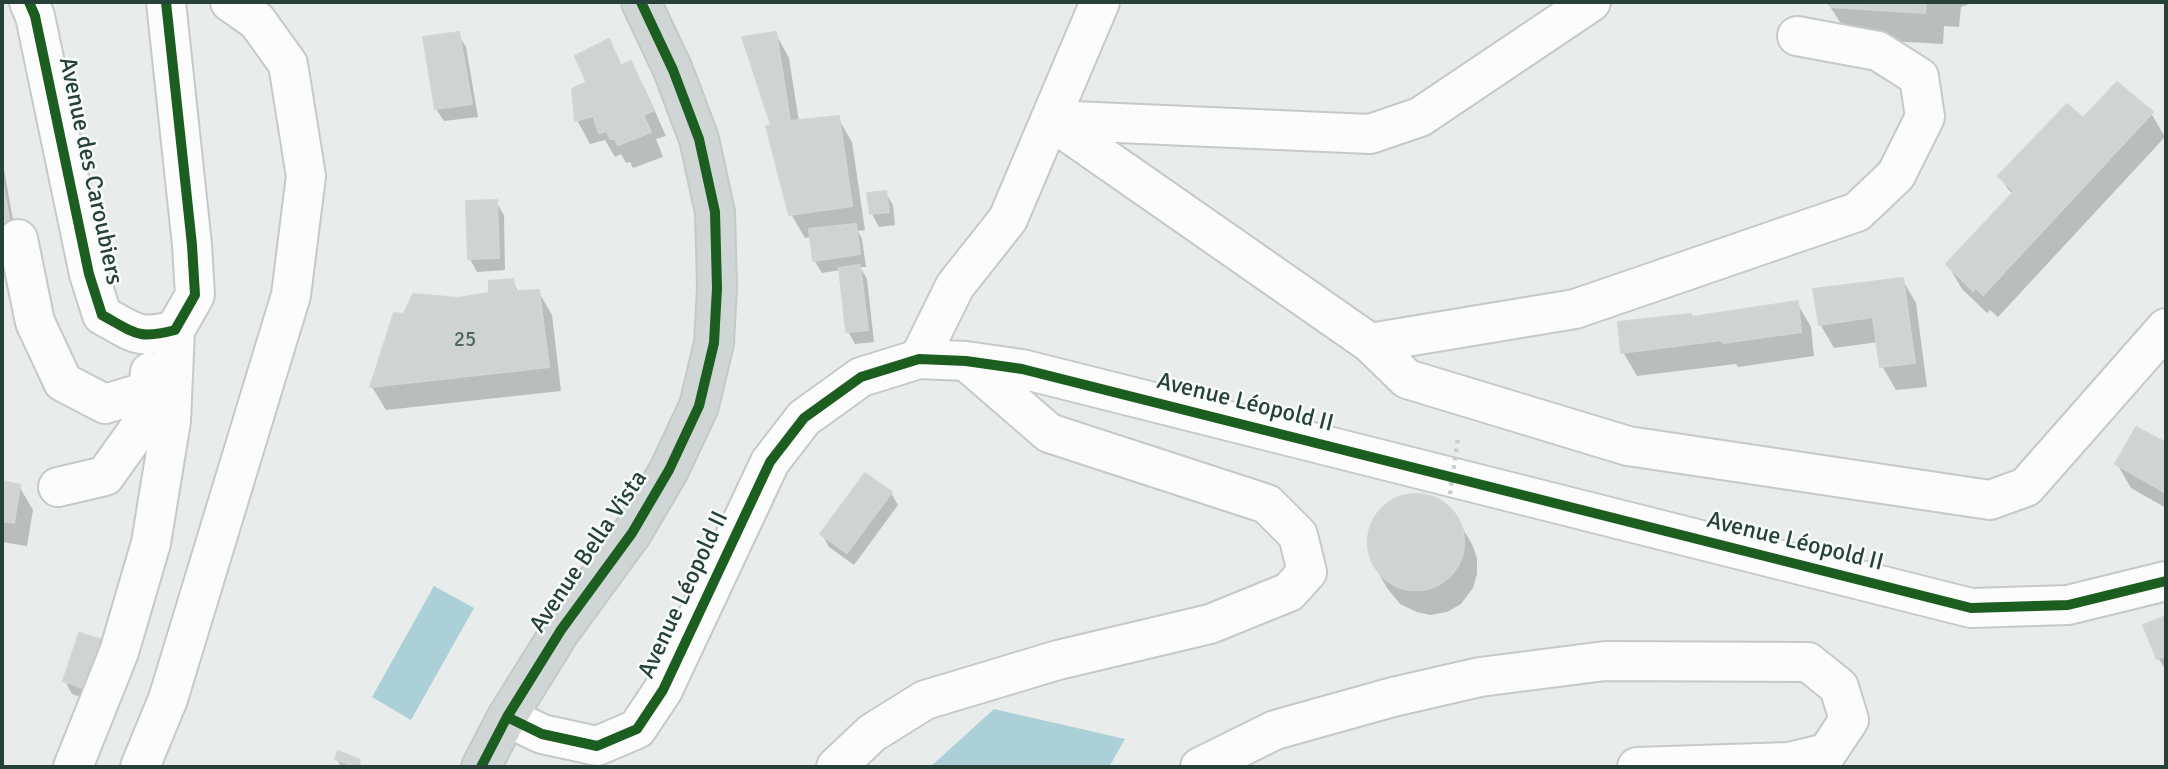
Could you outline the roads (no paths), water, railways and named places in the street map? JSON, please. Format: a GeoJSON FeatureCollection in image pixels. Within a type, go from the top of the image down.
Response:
{"type":"FeatureCollection","features":[{"type":"Feature","properties":{"kind":"main road","name":"Avenue Bella Vista"},"geometry":{"type":"LineString","coordinates":[[481,767],[507,717],[561,629],[632,533],[669,470],[699,406],[714,343],[717,288],[715,212],[699,139],[673,70],[641,2]]}},
{"type":"Feature","properties":{"kind":"street","name":"Avenue des Caroubiers"},"geometry":{"type":"LineString","coordinates":[[29,2],[35,16],[89,274],[102,315],[136,334],[165,332]]}},
{"type":"Feature","properties":{"kind":"street"},"geometry":{"type":"LineString","coordinates":[[58,486],[105,476],[145,420],[148,391],[165,332],[195,295],[166,2]]}},
{"type":"Feature","properties":{"kind":"street"},"geometry":{"type":"LineString","coordinates":[[140,767],[168,699],[291,295],[306,176],[288,64],[257,21],[230,2]]}},
{"type":"Feature","properties":{"kind":"street"},"geometry":{"type":"LineString","coordinates":[[919,359],[955,286],[1008,219],[1100,2]]}},
{"type":"Feature","properties":{"kind":"street"},"geometry":{"type":"LineString","coordinates":[[1050,120],[1370,134],[1420,117],[1591,2]]}},
{"type":"Feature","properties":{"kind":"street"},"geometry":{"type":"LineString","coordinates":[[1370,343],[1575,309],[1857,212],[1896,175],[1925,117],[1919,77],[1878,51],[1797,36]]}},
{"type":"Feature","properties":{"kind":"street"},"geometry":{"type":"LineString","coordinates":[[1050,120],[1370,343],[1407,379],[1628,446],[1990,500],[2026,487],[2166,328]]}},
{"type":"Feature","properties":{"kind":"street"},"geometry":{"type":"LineString","coordinates":[[18,239],[35,322],[63,382],[105,404],[148,391]]}},
{"type":"Feature","properties":{"kind":"street"},"geometry":{"type":"LineString","coordinates":[[72,767],[119,652],[151,543],[171,421],[165,332]]}},
{"type":"Feature","properties":{"kind":"street","name":"Avenue Léopold II"},"geometry":{"type":"LineString","coordinates":[[507,717],[542,734],[597,746],[637,729],[663,690],[770,462],[778,451],[804,418],[861,377],[919,359],[966,361],[1022,369],[1971,608],[2068,605],[2166,581]]}},
{"type":"Feature","properties":{"kind":"street"},"geometry":{"type":"LineString","coordinates":[[836,767],[872,733],[926,700],[1058,660],[1210,624],[1289,592],[1307,572],[1298,535],[1267,504],[1049,433],[966,361]]}},
{"type":"Feature","properties":{"kind":"street"},"geometry":{"type":"LineString","coordinates":[[1200,767],[1275,730],[1393,697],[1480,677],[1605,661],[1808,662],[1839,687],[1849,720],[1827,753],[1789,762],[1637,767]]}},
{"type":"Feature","properties":{"kind":"water"},"geometry":{"type":"Polygon","coordinates":[[[434,586],[474,608],[411,720],[372,697],[434,586]]]}},
{"type":"Feature","properties":{"kind":"water"},"geometry":{"type":"Polygon","coordinates":[[[994,709],[1125,739],[1109,767],[930,767],[994,709]]]}}]}
